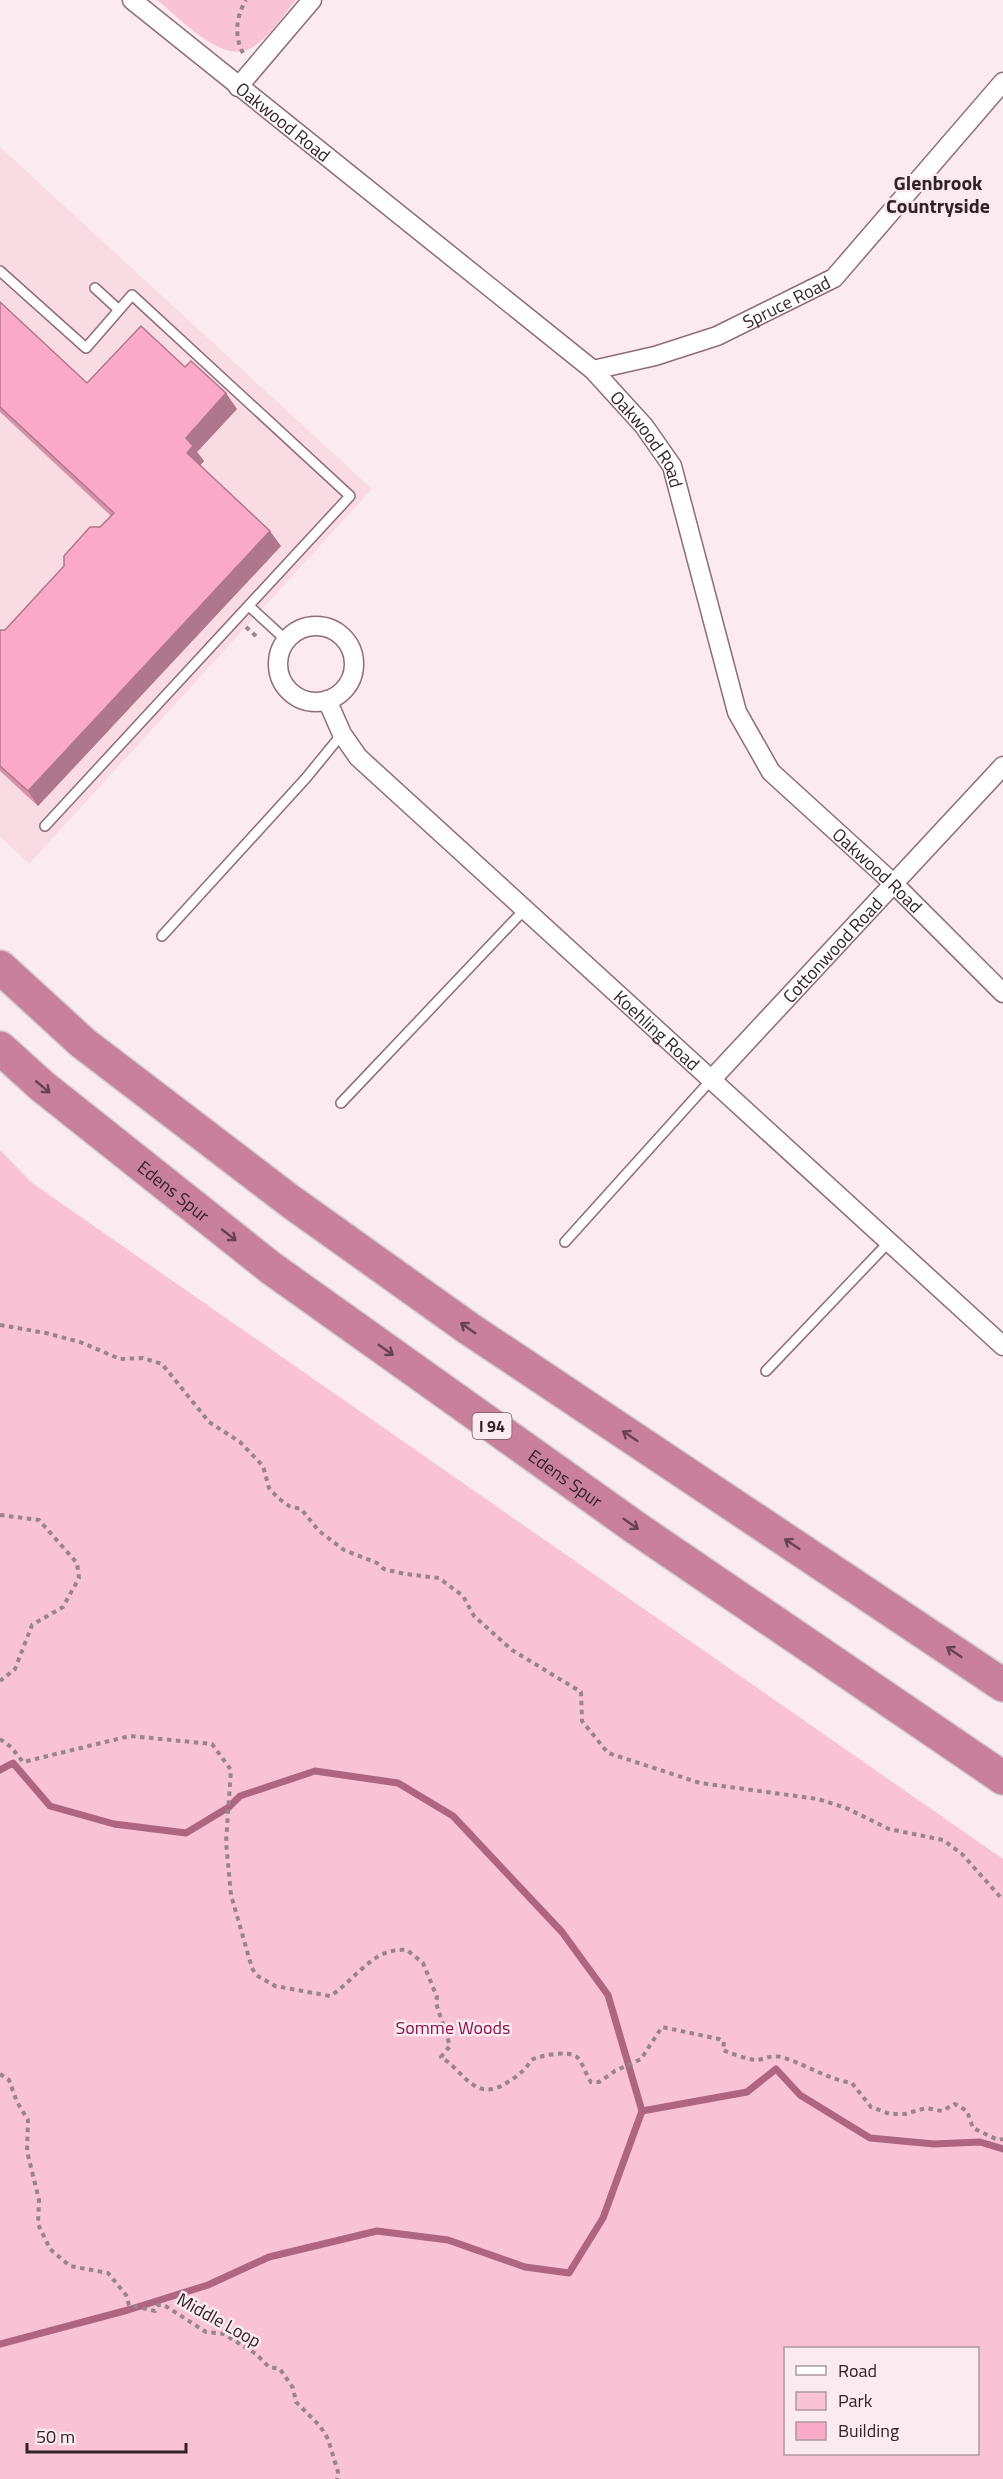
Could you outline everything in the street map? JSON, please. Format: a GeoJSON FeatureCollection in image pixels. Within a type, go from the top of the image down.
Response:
{"type":"FeatureCollection","features":[{"type":"Feature","properties":{"kind":"highway"},"geometry":{"type":"LineString","coordinates":[[0,967],[83,1042],[299,1208],[468,1328],[1003,1685]]}},
{"type":"Feature","properties":{"kind":"highway","name":"Edens Spur"},"geometry":{"type":"LineString","coordinates":[[0,1048],[42,1086],[271,1268],[636,1528],[1003,1778]]}},
{"type":"Feature","properties":{"kind":"street","name":"Oakwood Road"},"geometry":{"type":"LineString","coordinates":[[132,0],[593,370],[644,426],[672,466],[737,712],[771,772],[893,883],[1003,993]]}},
{"type":"Feature","properties":{"kind":"street"},"geometry":{"type":"LineString","coordinates":[[238,87],[312,0]]}},
{"type":"Feature","properties":{"kind":"street","name":"Spruce Road"},"geometry":{"type":"LineString","coordinates":[[593,370],[655,356],[717,336],[834,278],[1003,82]]}},
{"type":"Feature","properties":{"kind":"street"},"geometry":{"type":"LineString","coordinates":[[321,626],[333,630],[347,643],[354,661],[353,673],[348,685],[338,695],[327,700],[302,699],[291,692],[283,681],[279,669],[279,656],[286,640],[302,629],[321,626]]}},
{"type":"Feature","properties":{"kind":"street","name":"Koehling Road"},"geometry":{"type":"LineString","coordinates":[[327,700],[342,734],[358,757],[1003,1346]]}},
{"type":"Feature","properties":{"kind":"street","name":"Cottonwood Road"},"geometry":{"type":"LineString","coordinates":[[711,1080],[1003,766]]}},
{"type":"Feature","properties":{"kind":"lane"},"geometry":{"type":"LineString","coordinates":[[0,271],[86,348],[132,295],[350,496],[45,826]]}},
{"type":"Feature","properties":{"kind":"lane"},"geometry":{"type":"LineString","coordinates":[[95,288],[119,310]]}},
{"type":"Feature","properties":{"kind":"lane"},"geometry":{"type":"LineString","coordinates":[[249,606],[286,640]]}},
{"type":"Feature","properties":{"kind":"lane"},"geometry":{"type":"LineString","coordinates":[[162,936],[306,778],[342,734]]}},
{"type":"Feature","properties":{"kind":"lane"},"geometry":{"type":"LineString","coordinates":[[341,1103],[525,909]]}},
{"type":"Feature","properties":{"kind":"lane"},"geometry":{"type":"LineString","coordinates":[[565,1242],[711,1080]]}},
{"type":"Feature","properties":{"kind":"lane"},"geometry":{"type":"LineString","coordinates":[[766,1371],[889,1242]]}},
{"type":"Feature","properties":{"kind":"path"},"geometry":{"type":"LineString","coordinates":[[246,0],[237,21],[237,35],[240,48],[252,71]]}},
{"type":"Feature","properties":{"kind":"path"},"geometry":{"type":"LineString","coordinates":[[0,1325],[80,1342],[120,1359],[143,1358],[162,1364],[209,1422],[240,1442],[263,1466],[269,1488],[278,1498],[289,1506],[301,1509],[319,1531],[344,1550],[377,1563],[384,1569],[439,1578],[463,1596],[474,1616],[512,1650],[581,1692],[582,1721],[608,1753],[700,1783],[818,1799],[846,1808],[889,1829],[943,1840],[962,1854],[1003,1900]]}},
{"type":"Feature","properties":{"kind":"path"},"geometry":{"type":"LineString","coordinates":[[0,1515],[39,1520],[78,1563],[79,1578],[63,1606],[32,1625],[15,1669],[0,1681]]}},
{"type":"Feature","properties":{"kind":"path"},"geometry":{"type":"LineString","coordinates":[[0,1739],[11,1747],[22,1762],[130,1736],[212,1744],[231,1770],[226,1842],[231,1895],[244,1948],[256,1975],[275,1986],[330,1996],[374,1959],[387,1952],[407,1950],[423,1963],[437,1997],[436,2003],[450,2046],[441,2057],[470,2083],[484,2090],[498,2089],[526,2070],[531,2060],[549,2055],[572,2053],[579,2059],[591,2082],[599,2082],[615,2071],[641,2059],[662,2027],[719,2039],[724,2042],[723,2050],[731,2054],[757,2061],[766,2056],[780,2057],[829,2078],[852,2083],[871,2107],[881,2112],[906,2114],[926,2108],[942,2110],[955,2104],[967,2111],[973,2128],[998,2140],[1003,2139]]}},
{"type":"Feature","properties":{"kind":"path","name":"Middle Loop"},"geometry":{"type":"LineString","coordinates":[[0,2074],[9,2080],[17,2102],[28,2120],[27,2151],[39,2200],[38,2224],[50,2249],[70,2266],[108,2273],[126,2295],[129,2305],[154,2311],[158,2305],[165,2305],[207,2332],[224,2334],[256,2354],[269,2367],[280,2369],[293,2388],[296,2402],[328,2439],[338,2472],[337,2479]]}},
{"type":"Feature","properties":{"kind":"shaded area"},"geometry":{"type":"Polygon","coordinates":[[[0,147],[372,489],[29,864],[0,836],[0,147]]]}},
{"type":"Feature","properties":{"kind":"green space"},"geometry":{"type":"Polygon","coordinates":[[[157,0],[296,0],[258,44],[240,52],[227,50],[202,37],[157,0]]]}},
{"type":"Feature","properties":{"kind":"green space","name":"Somme Woods"},"geometry":{"type":"Polygon","coordinates":[[[0,1150],[32,1183],[1003,1859],[1003,2479],[0,2479],[0,1150]]]}},
{"type":"Feature","properties":{"kind":"building"},"geometry":{"type":"Polygon","coordinates":[[[0,302],[87,383],[141,326],[185,367],[191,361],[226,393],[186,438],[193,446],[187,453],[270,531],[28,791],[0,766],[0,630],[5,630],[64,566],[64,556],[90,527],[100,527],[114,513],[0,407],[0,302]]]}},
{"type":"Feature","properties":{"kind":"waterway"},"geometry":{"type":"LineString","coordinates":[[0,1770],[13,1763],[50,1806],[114,1824],[186,1833],[229,1807],[240,1796],[315,1771],[398,1783],[453,1816],[562,1932],[608,1995],[642,2111],[603,2218],[569,2273],[525,2267],[448,2240],[377,2231],[269,2257],[208,2285],[128,2310],[0,2344]]}},
{"type":"Feature","properties":{"kind":"waterway"},"geometry":{"type":"LineString","coordinates":[[642,2111],[747,2092],[776,2069],[800,2095],[870,2138],[934,2144],[980,2142],[1003,2149]]}},
{"type":"Feature","properties":{"kind":"district","name":"Glenbrook Countryside"},"geometry":{"type":"Point","coordinates":[938,194]}}]}
